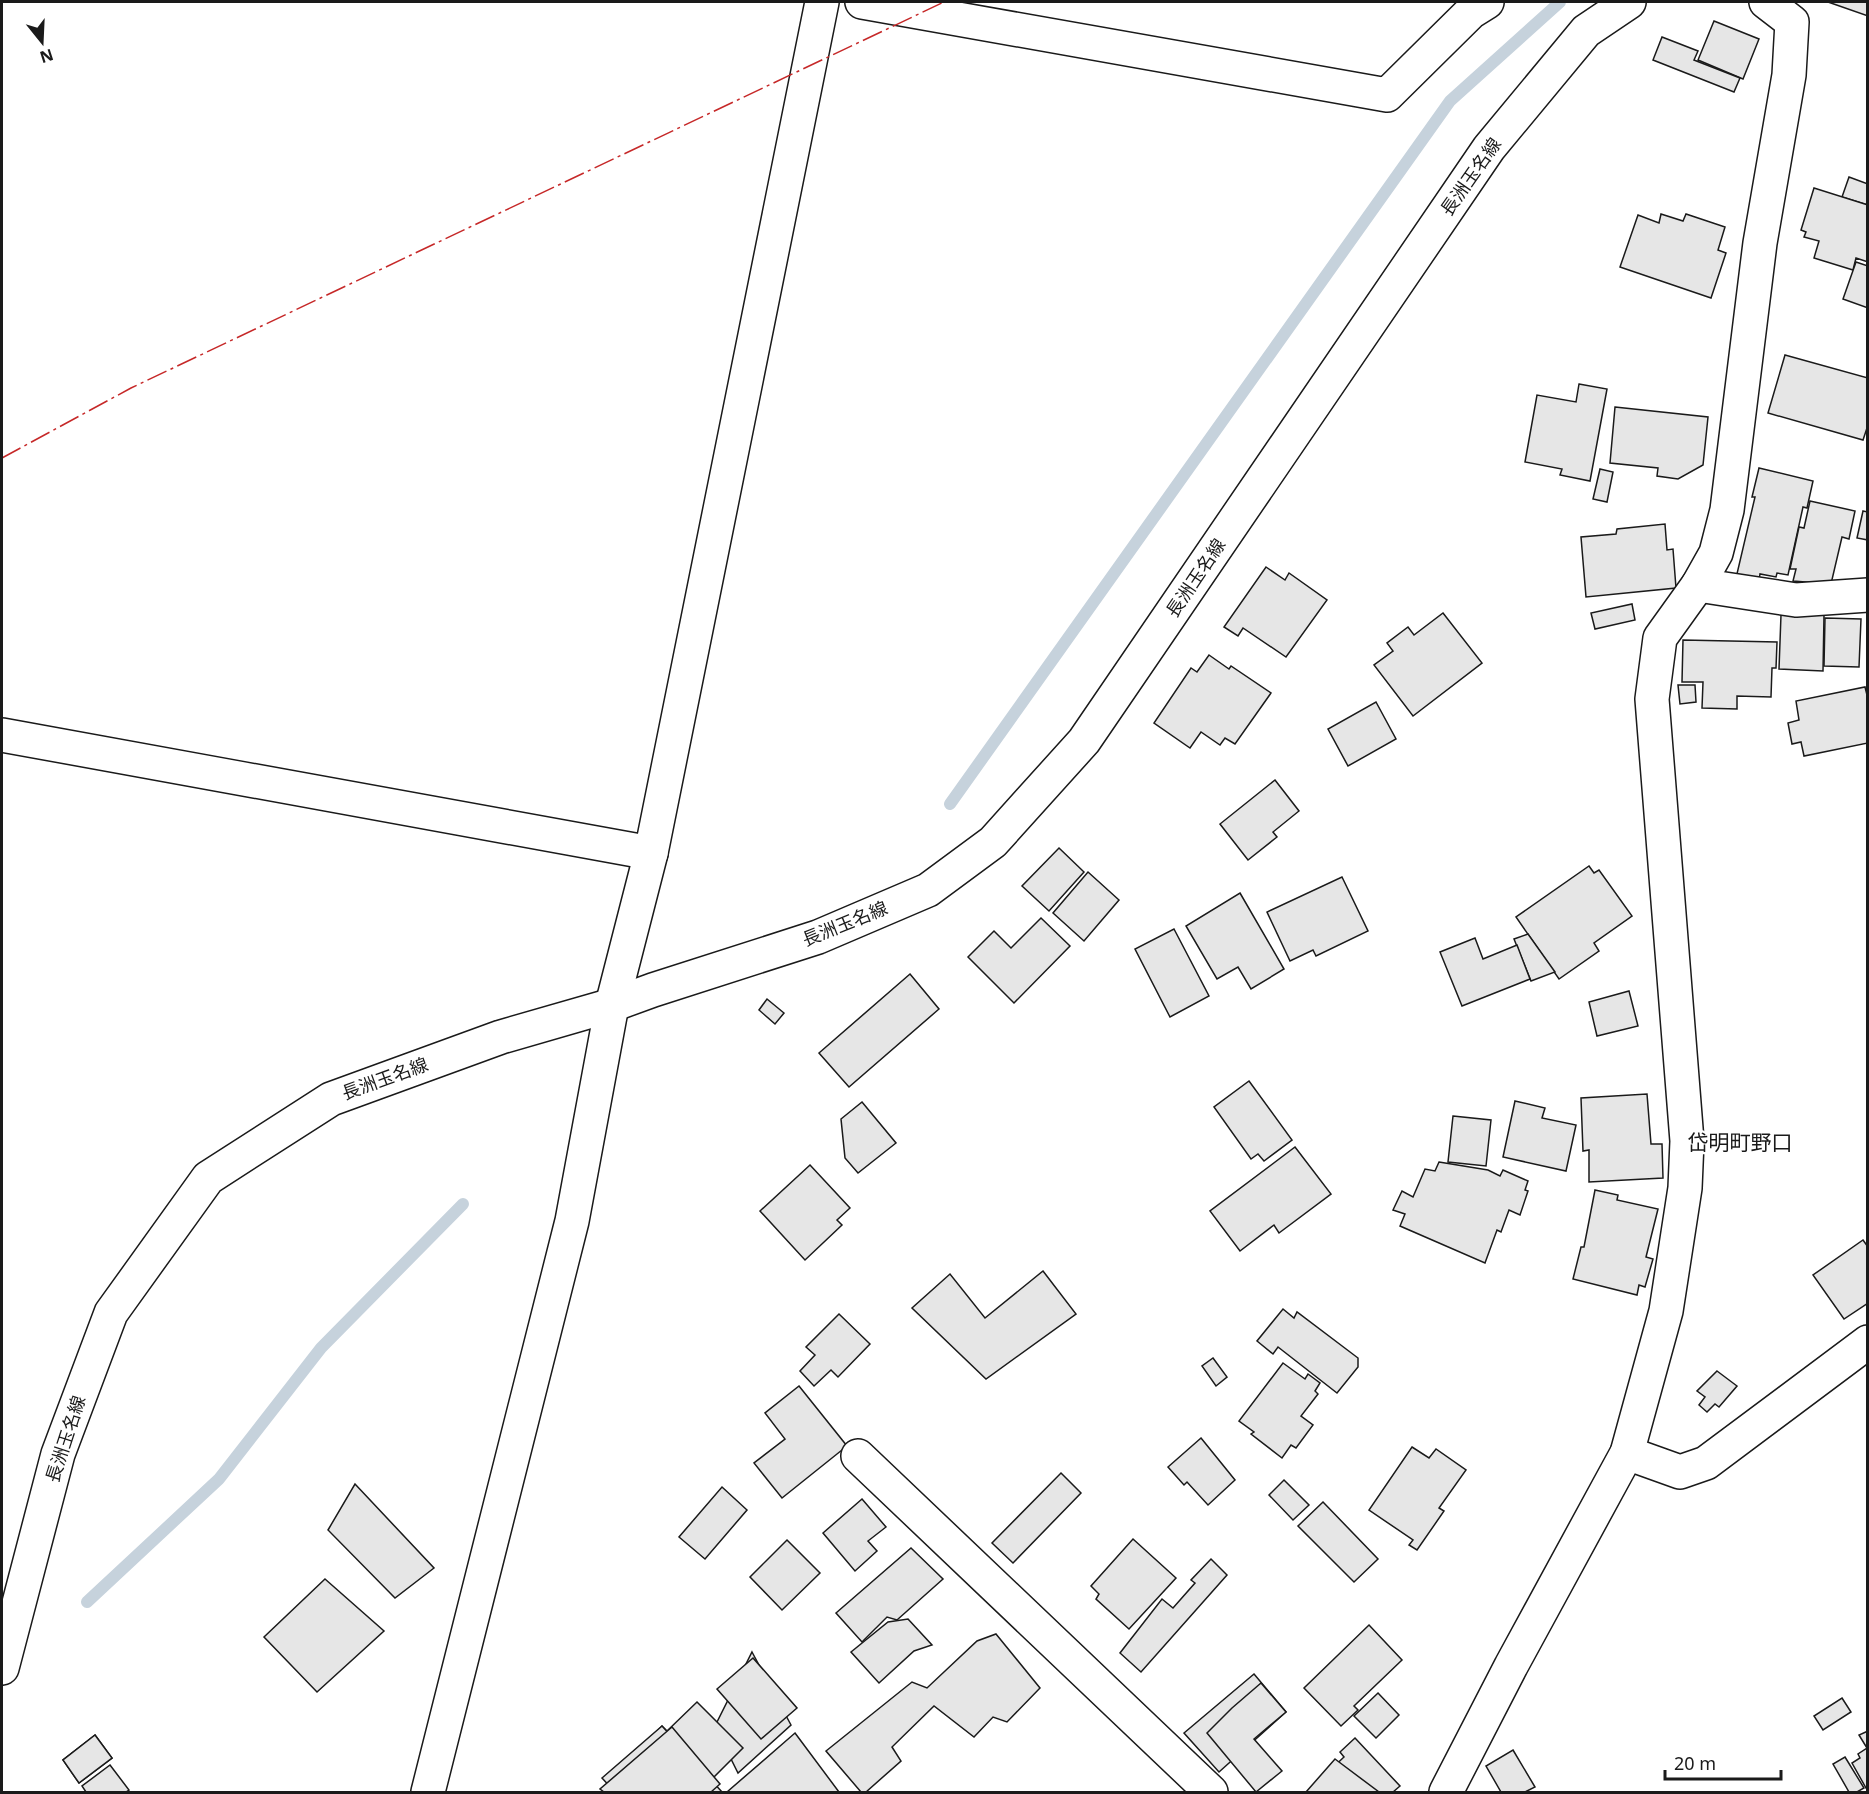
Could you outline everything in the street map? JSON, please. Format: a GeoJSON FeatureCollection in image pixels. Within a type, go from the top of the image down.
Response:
{"type":"FeatureCollection","features":[{"type":"Feature","properties":{"kind":"street"},"geometry":{"type":"LineString","coordinates":[[428,1792],[572,1221],[612,1005],[651,853],[822,2]]}},
{"type":"Feature","properties":{"kind":"street"},"geometry":{"type":"LineString","coordinates":[[862,2],[1387,95],[1471,12],[1487,2]]}},
{"type":"Feature","properties":{"kind":"street","name":"長洲玉名線"},"geometry":{"type":"LineString","coordinates":[[2,1668],[58,1454],[111,1312],[208,1178],[331,1099],[501,1037],[612,1005],[652,990],[818,938],[928,890],[993,842],[1084,741],[1489,148],[1586,31],[1629,2]]}},
{"type":"Feature","properties":{"kind":"street"},"geometry":{"type":"LineString","coordinates":[[1446,1792],[1626,1453],[1666,1311],[1685,1188],[1687,1141],[1652,699],[1660,638],[1698,585],[1716,553],[1727,510],[1760,243],[1789,75],[1792,22],[1766,2]]}},
{"type":"Feature","properties":{"kind":"street"},"geometry":{"type":"LineString","coordinates":[[1698,585],[1796,600],[1868,595]]}},
{"type":"Feature","properties":{"kind":"street"},"geometry":{"type":"LineString","coordinates":[[2,735],[651,853]]}},
{"type":"Feature","properties":{"kind":"street"},"geometry":{"type":"LineString","coordinates":[[1626,1453],[1680,1472],[1706,1463],[1868,1342]]}},
{"type":"Feature","properties":{"kind":"street"},"geometry":{"type":"LineString","coordinates":[[858,1456],[1211,1792]]}},
{"type":"Feature","properties":{"kind":"building"},"geometry":{"type":"Polygon","coordinates":[[[1828,2],[1868,2],[1868,16],[1828,2]]]}},
{"type":"Feature","properties":{"kind":"building"},"geometry":{"type":"Polygon","coordinates":[[[1714,21],[1759,39],[1743,79],[1698,60],[1714,21]]]}},
{"type":"Feature","properties":{"kind":"building"},"geometry":{"type":"Polygon","coordinates":[[[1662,37],[1698,51],[1694,60],[1740,78],[1734,92],[1653,60],[1662,37]]]}},
{"type":"Feature","properties":{"kind":"building"},"geometry":{"type":"Polygon","coordinates":[[[1849,177],[1868,184],[1868,205],[1842,197],[1849,177]]]}},
{"type":"Feature","properties":{"kind":"building"},"geometry":{"type":"Polygon","coordinates":[[[1814,188],[1868,205],[1868,262],[1856,258],[1853,270],[1814,258],[1819,241],[1804,237],[1806,232],[1801,230],[1814,188]]]}},
{"type":"Feature","properties":{"kind":"building"},"geometry":{"type":"Polygon","coordinates":[[[1661,214],[1683,221],[1686,214],[1725,227],[1718,250],[1726,253],[1711,298],[1620,267],[1638,215],[1659,223],[1661,214]]]}},
{"type":"Feature","properties":{"kind":"building"},"geometry":{"type":"Polygon","coordinates":[[[1856,262],[1868,266],[1868,308],[1843,299],[1856,262]]]}},
{"type":"Feature","properties":{"kind":"building"},"geometry":{"type":"Polygon","coordinates":[[[1785,355],[1868,378],[1868,425],[1863,440],[1768,413],[1785,355]]]}},
{"type":"Feature","properties":{"kind":"building"},"geometry":{"type":"Polygon","coordinates":[[[1579,384],[1607,389],[1590,481],[1560,475],[1562,469],[1525,462],[1537,395],[1576,402],[1579,384]]]}},
{"type":"Feature","properties":{"kind":"building"},"geometry":{"type":"Polygon","coordinates":[[[1615,407],[1708,417],[1703,465],[1678,479],[1657,476],[1658,468],[1610,463],[1615,407]]]}},
{"type":"Feature","properties":{"kind":"building"},"geometry":{"type":"Polygon","coordinates":[[[1759,468],[1813,481],[1807,508],[1803,507],[1788,575],[1777,573],[1776,577],[1760,574],[1759,580],[1736,578],[1755,497],[1752,497],[1759,468]]]}},
{"type":"Feature","properties":{"kind":"building"},"geometry":{"type":"Polygon","coordinates":[[[1600,469],[1613,472],[1607,502],[1593,499],[1600,469]]]}},
{"type":"Feature","properties":{"kind":"building"},"geometry":{"type":"Polygon","coordinates":[[[1810,501],[1855,511],[1849,539],[1842,537],[1831,584],[1793,581],[1796,569],[1790,569],[1799,527],[1804,528],[1810,501]]]}},
{"type":"Feature","properties":{"kind":"building"},"geometry":{"type":"Polygon","coordinates":[[[1863,511],[1868,512],[1868,540],[1857,538],[1863,511]]]}},
{"type":"Feature","properties":{"kind":"building"},"geometry":{"type":"Polygon","coordinates":[[[1665,524],[1667,550],[1673,549],[1676,588],[1586,597],[1581,537],[1616,534],[1617,529],[1665,524]]]}},
{"type":"Feature","properties":{"kind":"building"},"geometry":{"type":"Polygon","coordinates":[[[1266,567],[1285,580],[1289,573],[1327,600],[1286,657],[1243,628],[1238,636],[1224,627],[1266,567]]]}},
{"type":"Feature","properties":{"kind":"building"},"geometry":{"type":"Polygon","coordinates":[[[1632,604],[1635,620],[1595,629],[1591,613],[1632,604]]]}},
{"type":"Feature","properties":{"kind":"building"},"geometry":{"type":"Polygon","coordinates":[[[1443,613],[1482,663],[1413,716],[1374,665],[1393,651],[1387,643],[1408,627],[1414,635],[1443,613]]]}},
{"type":"Feature","properties":{"kind":"building"},"geometry":{"type":"Polygon","coordinates":[[[1781,615],[1824,615],[1823,671],[1779,669],[1781,615]]]}},
{"type":"Feature","properties":{"kind":"building"},"geometry":{"type":"Polygon","coordinates":[[[1825,618],[1861,619],[1859,667],[1824,666],[1825,618]]]}},
{"type":"Feature","properties":{"kind":"building"},"geometry":{"type":"Polygon","coordinates":[[[1683,640],[1777,642],[1776,668],[1772,668],[1771,697],[1737,696],[1737,709],[1702,708],[1703,682],[1682,682],[1683,640]]]}},
{"type":"Feature","properties":{"kind":"building"},"geometry":{"type":"Polygon","coordinates":[[[1209,655],[1229,669],[1231,666],[1271,693],[1235,744],[1225,738],[1220,745],[1201,732],[1190,748],[1154,723],[1191,668],[1197,672],[1209,655]]]}},
{"type":"Feature","properties":{"kind":"building"},"geometry":{"type":"Polygon","coordinates":[[[1678,685],[1695,685],[1696,702],[1680,704],[1678,685]]]}},
{"type":"Feature","properties":{"kind":"building"},"geometry":{"type":"Polygon","coordinates":[[[1865,687],[1868,699],[1868,743],[1804,756],[1801,742],[1792,744],[1788,723],[1799,720],[1796,701],[1865,687]]]}},
{"type":"Feature","properties":{"kind":"building"},"geometry":{"type":"Polygon","coordinates":[[[1376,702],[1396,739],[1348,766],[1328,729],[1376,702]]]}},
{"type":"Feature","properties":{"kind":"building"},"geometry":{"type":"Polygon","coordinates":[[[1275,780],[1299,811],[1273,832],[1277,837],[1248,860],[1220,824],[1275,780]]]}},
{"type":"Feature","properties":{"kind":"building"},"geometry":{"type":"Polygon","coordinates":[[[1059,848],[1084,872],[1049,911],[1022,886],[1059,848]]]}},
{"type":"Feature","properties":{"kind":"building"},"geometry":{"type":"Polygon","coordinates":[[[1589,866],[1594,873],[1599,870],[1632,916],[1594,943],[1599,951],[1559,979],[1516,917],[1589,866]]]}},
{"type":"Feature","properties":{"kind":"building"},"geometry":{"type":"Polygon","coordinates":[[[1088,872],[1119,900],[1084,941],[1053,913],[1088,872]]]}},
{"type":"Feature","properties":{"kind":"building"},"geometry":{"type":"Polygon","coordinates":[[[1342,877],[1368,931],[1316,956],[1313,950],[1290,961],[1267,912],[1342,877]]]}},
{"type":"Feature","properties":{"kind":"building"},"geometry":{"type":"Polygon","coordinates":[[[1240,893],[1284,969],[1251,989],[1238,967],[1217,979],[1186,926],[1240,893]]]}},
{"type":"Feature","properties":{"kind":"building"},"geometry":{"type":"Polygon","coordinates":[[[1041,918],[1070,946],[1014,1003],[968,957],[994,931],[1011,948],[1041,918]]]}},
{"type":"Feature","properties":{"kind":"building"},"geometry":{"type":"Polygon","coordinates":[[[1174,929],[1209,996],[1170,1017],[1135,949],[1174,929]]]}},
{"type":"Feature","properties":{"kind":"building"},"geometry":{"type":"Polygon","coordinates":[[[1528,934],[1555,972],[1531,981],[1514,939],[1528,934]]]}},
{"type":"Feature","properties":{"kind":"building"},"geometry":{"type":"Polygon","coordinates":[[[1475,938],[1483,959],[1517,945],[1530,979],[1462,1006],[1440,952],[1475,938]]]}},
{"type":"Feature","properties":{"kind":"building"},"geometry":{"type":"Polygon","coordinates":[[[910,974],[939,1009],[849,1087],[819,1053],[910,974]]]}},
{"type":"Feature","properties":{"kind":"building"},"geometry":{"type":"Polygon","coordinates":[[[1629,991],[1638,1026],[1597,1036],[1589,1002],[1629,991]]]}},
{"type":"Feature","properties":{"kind":"building"},"geometry":{"type":"Polygon","coordinates":[[[767,999],[784,1013],[775,1024],[759,1010],[767,999]]]}},
{"type":"Feature","properties":{"kind":"building"},"geometry":{"type":"Polygon","coordinates":[[[1249,1081],[1292,1140],[1264,1161],[1258,1154],[1251,1159],[1214,1107],[1249,1081]]]}},
{"type":"Feature","properties":{"kind":"building"},"geometry":{"type":"Polygon","coordinates":[[[1647,1094],[1651,1144],[1662,1144],[1663,1178],[1589,1182],[1589,1150],[1583,1151],[1581,1098],[1647,1094]]]}},
{"type":"Feature","properties":{"kind":"building"},"geometry":{"type":"Polygon","coordinates":[[[1515,1101],[1545,1108],[1542,1118],[1576,1125],[1566,1171],[1503,1157],[1515,1101]]]}},
{"type":"Feature","properties":{"kind":"building"},"geometry":{"type":"Polygon","coordinates":[[[862,1102],[896,1143],[858,1173],[845,1158],[841,1119],[862,1102]]]}},
{"type":"Feature","properties":{"kind":"building"},"geometry":{"type":"Polygon","coordinates":[[[1453,1116],[1491,1120],[1486,1166],[1448,1162],[1453,1116]]]}},
{"type":"Feature","properties":{"kind":"building"},"geometry":{"type":"Polygon","coordinates":[[[1295,1147],[1331,1194],[1279,1233],[1274,1225],[1240,1251],[1210,1211],[1295,1147]]]}},
{"type":"Feature","properties":{"kind":"building"},"geometry":{"type":"Polygon","coordinates":[[[1439,1162],[1488,1170],[1500,1176],[1503,1170],[1528,1181],[1525,1190],[1528,1191],[1520,1215],[1509,1210],[1501,1232],[1497,1230],[1485,1263],[1400,1226],[1405,1214],[1393,1210],[1402,1191],[1413,1197],[1425,1169],[1435,1171],[1439,1162]]]}},
{"type":"Feature","properties":{"kind":"building"},"geometry":{"type":"Polygon","coordinates":[[[810,1165],[850,1208],[837,1220],[842,1225],[805,1260],[760,1211],[810,1165]]]}},
{"type":"Feature","properties":{"kind":"building"},"geometry":{"type":"Polygon","coordinates":[[[1595,1190],[1618,1195],[1617,1200],[1658,1209],[1646,1257],[1653,1259],[1645,1287],[1639,1285],[1637,1295],[1573,1279],[1581,1247],[1584,1247],[1595,1190]]]}},
{"type":"Feature","properties":{"kind":"building"},"geometry":{"type":"Polygon","coordinates":[[[1863,1240],[1868,1247],[1868,1303],[1844,1319],[1813,1275],[1863,1240]]]}},
{"type":"Feature","properties":{"kind":"building"},"geometry":{"type":"Polygon","coordinates":[[[1043,1271],[1076,1314],[986,1379],[912,1308],[950,1274],[985,1318],[1043,1271]]]}},
{"type":"Feature","properties":{"kind":"building"},"geometry":{"type":"Polygon","coordinates":[[[1283,1309],[1294,1318],[1297,1312],[1358,1358],[1358,1367],[1337,1393],[1278,1347],[1273,1354],[1257,1341],[1283,1309]]]}},
{"type":"Feature","properties":{"kind":"building"},"geometry":{"type":"Polygon","coordinates":[[[839,1314],[870,1344],[838,1377],[831,1370],[814,1386],[800,1371],[815,1355],[806,1347],[839,1314]]]}},
{"type":"Feature","properties":{"kind":"building"},"geometry":{"type":"Polygon","coordinates":[[[1213,1358],[1227,1377],[1216,1386],[1202,1366],[1213,1358]]]}},
{"type":"Feature","properties":{"kind":"building"},"geometry":{"type":"Polygon","coordinates":[[[1283,1363],[1305,1379],[1308,1374],[1320,1383],[1315,1391],[1318,1394],[1301,1416],[1313,1425],[1296,1448],[1291,1445],[1282,1458],[1251,1434],[1254,1432],[1239,1421],[1283,1363]]]}},
{"type":"Feature","properties":{"kind":"building"},"geometry":{"type":"Polygon","coordinates":[[[1717,1371],[1737,1386],[1719,1407],[1715,1404],[1707,1412],[1699,1405],[1705,1397],[1697,1391],[1717,1371]]]}},
{"type":"Feature","properties":{"kind":"building"},"geometry":{"type":"Polygon","coordinates":[[[799,1386],[847,1446],[782,1498],[754,1463],[785,1439],[765,1413],[799,1386]]]}},
{"type":"Feature","properties":{"kind":"building"},"geometry":{"type":"Polygon","coordinates":[[[1201,1438],[1235,1480],[1208,1505],[1187,1482],[1184,1485],[1168,1467],[1201,1438]]]}},
{"type":"Feature","properties":{"kind":"building"},"geometry":{"type":"Polygon","coordinates":[[[1412,1447],[1429,1458],[1436,1449],[1466,1470],[1439,1508],[1444,1511],[1417,1550],[1409,1545],[1413,1540],[1369,1510],[1412,1447]]]}},
{"type":"Feature","properties":{"kind":"building"},"geometry":{"type":"Polygon","coordinates":[[[1061,1473],[1081,1493],[1013,1563],[992,1543],[1061,1473]]]}},
{"type":"Feature","properties":{"kind":"building"},"geometry":{"type":"Polygon","coordinates":[[[1284,1480],[1309,1505],[1293,1520],[1269,1495],[1284,1480]]]}},
{"type":"Feature","properties":{"kind":"building"},"geometry":{"type":"Polygon","coordinates":[[[355,1484],[434,1568],[395,1598],[328,1530],[355,1484]]]}},
{"type":"Feature","properties":{"kind":"building"},"geometry":{"type":"Polygon","coordinates":[[[722,1487],[747,1510],[705,1559],[679,1537],[722,1487]]]}},
{"type":"Feature","properties":{"kind":"building"},"geometry":{"type":"Polygon","coordinates":[[[862,1499],[886,1527],[868,1541],[877,1551],[855,1571],[823,1533],[862,1499]]]}},
{"type":"Feature","properties":{"kind":"building"},"geometry":{"type":"Polygon","coordinates":[[[1323,1502],[1378,1559],[1354,1582],[1298,1526],[1323,1502]]]}},
{"type":"Feature","properties":{"kind":"building"},"geometry":{"type":"Polygon","coordinates":[[[1133,1539],[1176,1578],[1129,1629],[1096,1599],[1099,1594],[1091,1586],[1133,1539]]]}},
{"type":"Feature","properties":{"kind":"building"},"geometry":{"type":"Polygon","coordinates":[[[787,1540],[820,1573],[782,1610],[750,1577],[787,1540]]]}},
{"type":"Feature","properties":{"kind":"building"},"geometry":{"type":"Polygon","coordinates":[[[911,1548],[943,1579],[897,1620],[887,1617],[862,1642],[836,1613],[911,1548]]]}},
{"type":"Feature","properties":{"kind":"building"},"geometry":{"type":"Polygon","coordinates":[[[1211,1559],[1227,1575],[1141,1672],[1120,1653],[1162,1599],[1173,1608],[1195,1583],[1191,1580],[1211,1559]]]}},
{"type":"Feature","properties":{"kind":"building"},"geometry":{"type":"Polygon","coordinates":[[[325,1579],[384,1631],[317,1692],[264,1637],[325,1579]]]}},
{"type":"Feature","properties":{"kind":"building"},"geometry":{"type":"Polygon","coordinates":[[[908,1619],[932,1645],[914,1651],[879,1683],[851,1652],[888,1622],[908,1619]]]}},
{"type":"Feature","properties":{"kind":"building"},"geometry":{"type":"Polygon","coordinates":[[[1369,1625],[1402,1660],[1354,1706],[1358,1710],[1341,1726],[1304,1688],[1369,1625]]]}},
{"type":"Feature","properties":{"kind":"building"},"geometry":{"type":"Polygon","coordinates":[[[996,1634],[1040,1688],[1007,1722],[993,1717],[974,1737],[934,1706],[892,1747],[901,1761],[866,1792],[861,1792],[826,1751],[912,1682],[927,1688],[977,1641],[996,1634]]]}},
{"type":"Feature","properties":{"kind":"building"},"geometry":{"type":"Polygon","coordinates":[[[752,1652],[791,1725],[738,1773],[727,1751],[715,1767],[700,1743],[711,1734],[752,1652]]]}},
{"type":"Feature","properties":{"kind":"building"},"geometry":{"type":"Polygon","coordinates":[[[753,1658],[797,1708],[761,1739],[717,1689],[753,1658]]]}},
{"type":"Feature","properties":{"kind":"building"},"geometry":{"type":"Polygon","coordinates":[[[1254,1674],[1286,1712],[1219,1772],[1184,1733],[1254,1674]]]}},
{"type":"Feature","properties":{"kind":"building"},"geometry":{"type":"Polygon","coordinates":[[[1261,1683],[1286,1712],[1254,1739],[1282,1771],[1256,1792],[1207,1733],[1261,1683]]]}},
{"type":"Feature","properties":{"kind":"building"},"geometry":{"type":"Polygon","coordinates":[[[1378,1693],[1399,1715],[1376,1738],[1354,1716],[1378,1693]]]}},
{"type":"Feature","properties":{"kind":"building"},"geometry":{"type":"Polygon","coordinates":[[[1842,1698],[1851,1712],[1823,1730],[1814,1716],[1842,1698]]]}},
{"type":"Feature","properties":{"kind":"building"},"geometry":{"type":"Polygon","coordinates":[[[697,1702],[743,1748],[699,1792],[657,1792],[630,1766],[645,1752],[641,1748],[662,1726],[667,1731],[697,1702]]]}},
{"type":"Feature","properties":{"kind":"building"},"geometry":{"type":"Polygon","coordinates":[[[662,1726],[722,1792],[615,1792],[602,1778],[662,1726]]]}},
{"type":"Feature","properties":{"kind":"building"},"geometry":{"type":"Polygon","coordinates":[[[672,1727],[720,1784],[711,1792],[604,1792],[600,1789],[672,1727]]]}},
{"type":"Feature","properties":{"kind":"building"},"geometry":{"type":"Polygon","coordinates":[[[1868,1731],[1868,1787],[1866,1788],[1852,1763],[1860,1758],[1858,1754],[1867,1748],[1859,1735],[1868,1731]]]}},
{"type":"Feature","properties":{"kind":"building"},"geometry":{"type":"Polygon","coordinates":[[[795,1733],[839,1792],[727,1792],[795,1733]]]}},
{"type":"Feature","properties":{"kind":"building"},"geometry":{"type":"Polygon","coordinates":[[[95,1735],[112,1758],[79,1783],[63,1760],[95,1735]]]}},
{"type":"Feature","properties":{"kind":"building"},"geometry":{"type":"Polygon","coordinates":[[[95,1735],[112,1758],[79,1783],[63,1760],[95,1735]]]}},
{"type":"Feature","properties":{"kind":"building"},"geometry":{"type":"Polygon","coordinates":[[[1355,1738],[1400,1786],[1393,1792],[1307,1792],[1344,1757],[1340,1752],[1355,1738]]]}},
{"type":"Feature","properties":{"kind":"building"},"geometry":{"type":"Polygon","coordinates":[[[1513,1750],[1535,1787],[1525,1792],[1501,1792],[1486,1766],[1513,1750]]]}},
{"type":"Feature","properties":{"kind":"building"},"geometry":{"type":"Polygon","coordinates":[[[1845,1757],[1864,1788],[1857,1792],[1849,1792],[1833,1764],[1845,1757]]]}},
{"type":"Feature","properties":{"kind":"building"},"geometry":{"type":"Polygon","coordinates":[[[1335,1759],[1379,1792],[1306,1792],[1335,1759]]]}},
{"type":"Feature","properties":{"kind":"building"},"geometry":{"type":"Polygon","coordinates":[[[110,1765],[129,1790],[126,1792],[86,1792],[82,1786],[110,1765]]]}},
{"type":"Feature","properties":{"kind":"waterway"},"geometry":{"type":"LineString","coordinates":[[950,804],[1450,101],[1560,2]]}},
{"type":"Feature","properties":{"kind":"waterway"},"geometry":{"type":"LineString","coordinates":[[87,1602],[219,1479],[321,1348],[463,1204]]}},
{"type":"Feature","properties":{"kind":"power"},"geometry":{"type":"LineString","coordinates":[[2,458],[131,388],[944,2]]}},
{"type":"Feature","properties":{"kind":"district","name":"岱明町野口"},"geometry":{"type":"Point","coordinates":[1740,1143]}}]}
